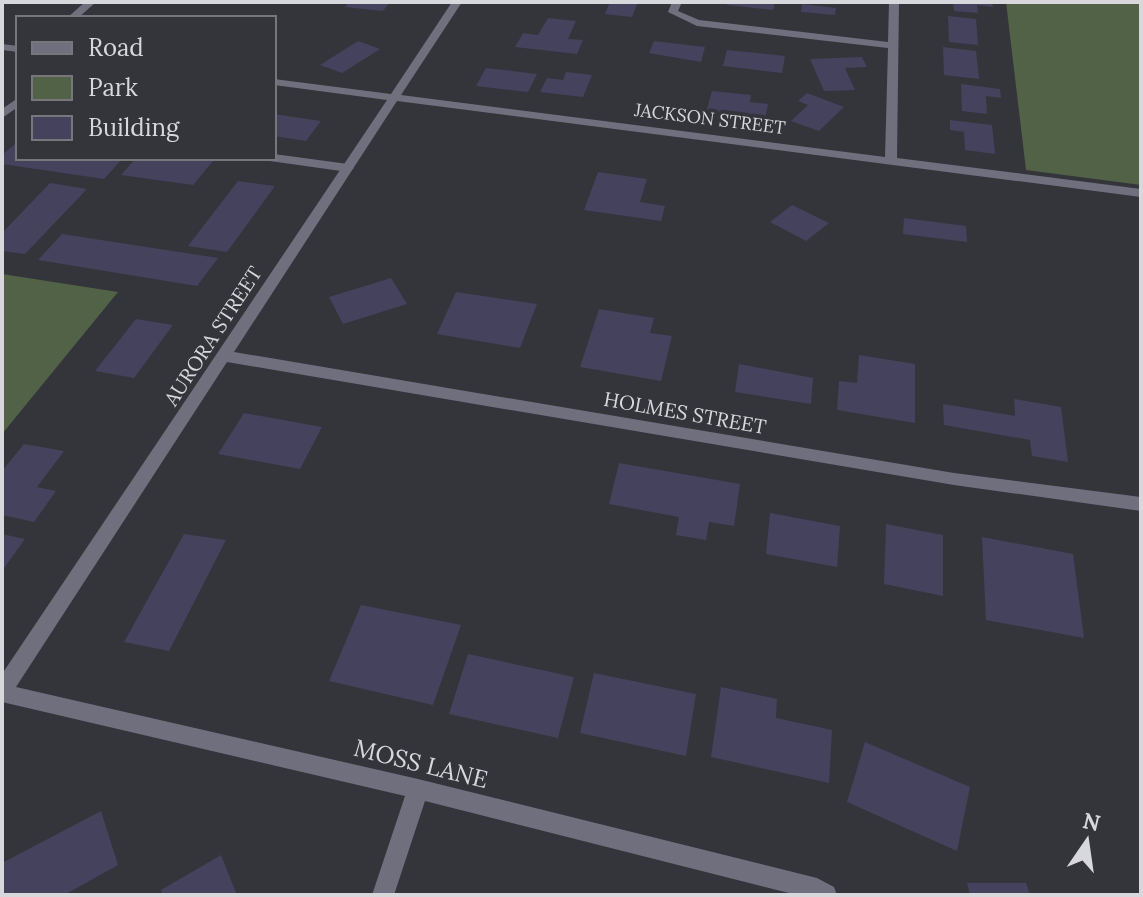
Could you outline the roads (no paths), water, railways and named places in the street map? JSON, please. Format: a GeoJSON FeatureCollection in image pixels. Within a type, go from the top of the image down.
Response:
{"type":"FeatureCollection","features":[{"type":"Feature","properties":{"kind":"street"},"geometry":{"type":"LineString","coordinates":[[74,16],[91,2]]}},
{"type":"Feature","properties":{"kind":"street","name":"AURORA STREET"},"geometry":{"type":"LineString","coordinates":[[2,692],[457,2]]}},
{"type":"Feature","properties":{"kind":"street"},"geometry":{"type":"LineString","coordinates":[[677,2],[673,12],[697,23],[894,46]]}},
{"type":"Feature","properties":{"kind":"street"},"geometry":{"type":"LineString","coordinates":[[891,161],[894,2]]}},
{"type":"Feature","properties":{"kind":"street","name":"JACKSON STREET"},"geometry":{"type":"LineString","coordinates":[[276,82],[1141,193]]}},
{"type":"Feature","properties":{"kind":"street"},"geometry":{"type":"LineString","coordinates":[[276,158],[348,168]]}},
{"type":"Feature","properties":{"kind":"street","name":"HOLMES STREET"},"geometry":{"type":"LineString","coordinates":[[224,356],[954,479],[1141,504]]}},
{"type":"Feature","properties":{"kind":"street","name":"MOSS LANE"},"geometry":{"type":"LineString","coordinates":[[2,692],[418,789],[801,885],[826,895]]}},
{"type":"Feature","properties":{"kind":"street"},"geometry":{"type":"LineString","coordinates":[[383,895],[418,789]]}}]}
